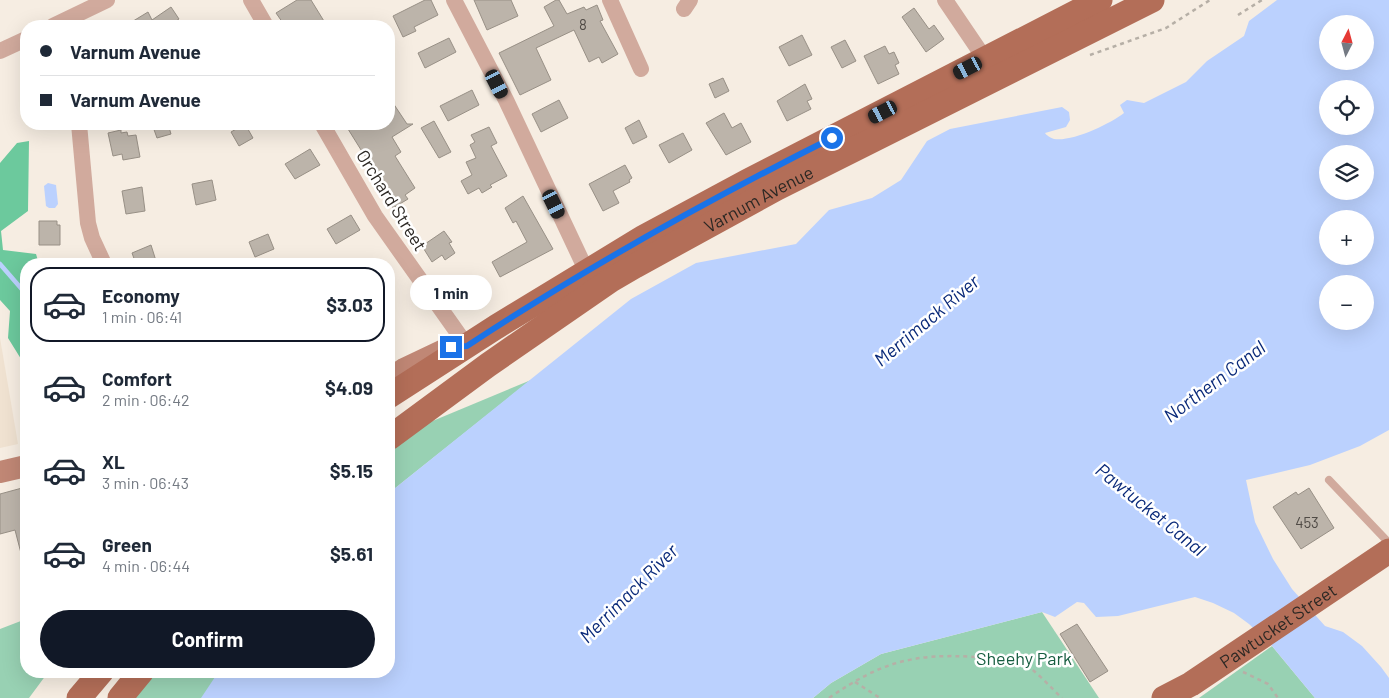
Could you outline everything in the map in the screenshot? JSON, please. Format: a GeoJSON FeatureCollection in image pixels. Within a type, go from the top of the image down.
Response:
{"type":"FeatureCollection","features":[{"type":"Feature","properties":{"kind":"main road","name":"Varnum Avenue"},"geometry":{"type":"LineString","coordinates":[[395,392],[644,237],[748,180],[1100,0]]}},
{"type":"Feature","properties":{"kind":"main road","name":"Varnum Avenue"},"geometry":{"type":"LineString","coordinates":[[395,434],[488,365],[611,280],[635,266],[777,188],[1152,0]]}},
{"type":"Feature","properties":{"kind":"main road","name":"Varnum Avenue"},"geometry":{"type":"LineString","coordinates":[[395,376],[404,369],[451,347],[467,346]]}},
{"type":"Feature","properties":{"kind":"main road"},"geometry":{"type":"LineString","coordinates":[[0,472],[20,467]]}},
{"type":"Feature","properties":{"kind":"main road","name":"Pawtucket Street"},"geometry":{"type":"LineString","coordinates":[[1164,698],[1191,684],[1248,647],[1309,603],[1389,551]]}},
{"type":"Feature","properties":{"kind":"main road"},"geometry":{"type":"LineString","coordinates":[[79,698],[96,678]]}},
{"type":"Feature","properties":{"kind":"main road"},"geometry":{"type":"LineString","coordinates":[[120,698],[136,678]]}},
{"type":"Feature","properties":{"kind":"street"},"geometry":{"type":"LineString","coordinates":[[75,20],[107,0]]}},
{"type":"Feature","properties":{"kind":"street"},"geometry":{"type":"LineString","coordinates":[[251,0],[263,20]]}},
{"type":"Feature","properties":{"kind":"street"},"geometry":{"type":"LineString","coordinates":[[454,0],[506,100],[587,272]]}},
{"type":"Feature","properties":{"kind":"street"},"geometry":{"type":"LineString","coordinates":[[610,0],[641,69]]}},
{"type":"Feature","properties":{"kind":"street"},"geometry":{"type":"LineString","coordinates":[[946,0],[985,59]]}},
{"type":"Feature","properties":{"kind":"street"},"geometry":{"type":"LineString","coordinates":[[0,51],[20,42]]}},
{"type":"Feature","properties":{"kind":"street"},"geometry":{"type":"LineString","coordinates":[[80,130],[88,223],[92,238],[101,258]]}},
{"type":"Feature","properties":{"kind":"street","name":"Orchard Street"},"geometry":{"type":"LineString","coordinates":[[325,130],[375,216],[467,346]]}},
{"type":"Feature","properties":{"kind":"lane"},"geometry":{"type":"LineString","coordinates":[[1329,480],[1389,543]]}},
{"type":"Feature","properties":{"kind":"path"},"geometry":{"type":"LineString","coordinates":[[1085,56],[1166,28],[1210,0]]}},
{"type":"Feature","properties":{"kind":"path"},"geometry":{"type":"LineString","coordinates":[[1238,15],[1262,0]]}},
{"type":"Feature","properties":{"kind":"path"},"geometry":{"type":"LineString","coordinates":[[829,698],[855,682],[897,661],[925,656],[995,658],[1022,663],[1062,698]]}},
{"type":"Feature","properties":{"kind":"path"},"geometry":{"type":"LineString","coordinates":[[1235,668],[1268,684],[1278,698]]}},
{"type":"Feature","properties":{"kind":"path"},"geometry":{"type":"LineString","coordinates":[[855,682],[880,698]]}},
{"type":"Feature","properties":{"kind":"shaded area"},"geometry":{"type":"Polygon","coordinates":[[[0,338],[18,444],[0,448],[0,338]]]}},
{"type":"Feature","properties":{"kind":"green space"},"geometry":{"type":"Polygon","coordinates":[[[29,141],[28,211],[1,231],[3,250],[36,254],[37,258],[20,258],[20,357],[8,338],[10,311],[0,300],[0,163],[17,143],[29,141]]]}},
{"type":"Feature","properties":{"kind":"green space"},"geometry":{"type":"Polygon","coordinates":[[[531,380],[395,488],[395,445],[423,425],[531,380]]]}},
{"type":"Feature","properties":{"kind":"green space","name":"Sheehy Park"},"geometry":{"type":"Polygon","coordinates":[[[1042,612],[1099,698],[813,698],[831,683],[881,654],[1042,612]]]}},
{"type":"Feature","properties":{"kind":"green space"},"geometry":{"type":"Polygon","coordinates":[[[20,621],[20,678],[44,678],[29,698],[0,698],[0,629],[20,621]]]}},
{"type":"Feature","properties":{"kind":"green space"},"geometry":{"type":"Polygon","coordinates":[[[1272,646],[1315,698],[1199,698],[1272,646]]]}},
{"type":"Feature","properties":{"kind":"green space"},"geometry":{"type":"Polygon","coordinates":[[[147,678],[215,678],[202,698],[131,698],[147,678]]]}},
{"type":"Feature","properties":{"kind":"water"},"geometry":{"type":"Polygon","coordinates":[[[1277,0],[1389,0],[1389,430],[1360,446],[1310,465],[1246,480],[1255,522],[1273,559],[1292,589],[1325,626],[1343,632],[1362,646],[1381,667],[1389,678],[1389,698],[1315,698],[1272,646],[1249,624],[1234,613],[1195,597],[1118,616],[1096,617],[1084,603],[1077,602],[1055,617],[1042,612],[881,654],[831,683],[813,698],[201,698],[214,678],[395,678],[395,488],[631,299],[696,263],[796,244],[829,210],[872,198],[901,180],[927,141],[950,129],[1062,107],[1069,112],[1070,120],[1066,127],[1045,133],[1054,139],[1071,138],[1100,127],[1124,113],[1120,105],[1127,100],[1144,103],[1186,82],[1207,61],[1244,36],[1249,21],[1277,0]]]}},
{"type":"Feature","properties":{"kind":"water"},"geometry":{"type":"Polygon","coordinates":[[[48,183],[56,185],[58,204],[55,208],[46,206],[44,186],[48,183]]]}},
{"type":"Feature","properties":{"kind":"building"},"geometry":{"type":"Polygon","coordinates":[[[297,0],[311,0],[323,20],[281,20],[276,13],[297,0]]]}},
{"type":"Feature","properties":{"kind":"building"},"geometry":{"type":"Polygon","coordinates":[[[425,0],[431,0],[438,15],[414,27],[416,31],[403,37],[393,16],[425,0]]]}},
{"type":"Feature","properties":{"kind":"building"},"geometry":{"type":"Polygon","coordinates":[[[474,0],[511,0],[518,16],[487,30],[474,0]]]}},
{"type":"Feature","properties":{"kind":"building"},"geometry":{"type":"Polygon","coordinates":[[[559,0],[567,14],[584,7],[586,10],[597,5],[603,20],[600,21],[618,54],[602,63],[599,57],[589,62],[574,30],[536,48],[551,80],[520,95],[499,53],[554,26],[544,7],[559,0]]]}},
{"type":"Feature","properties":{"kind":"building"},"geometry":{"type":"Polygon","coordinates":[[[171,7],[179,19],[177,20],[152,20],[171,7]]]}},
{"type":"Feature","properties":{"kind":"building"},"geometry":{"type":"Polygon","coordinates":[[[914,8],[929,29],[934,25],[944,39],[926,52],[902,17],[914,8]]]}},
{"type":"Feature","properties":{"kind":"building"},"geometry":{"type":"Polygon","coordinates":[[[148,12],[152,20],[135,20],[148,12]]]}},
{"type":"Feature","properties":{"kind":"building"},"geometry":{"type":"Polygon","coordinates":[[[802,35],[812,55],[789,66],[779,47],[802,35]]]}},
{"type":"Feature","properties":{"kind":"building"},"geometry":{"type":"Polygon","coordinates":[[[449,38],[456,52],[425,68],[418,53],[449,38]]]}},
{"type":"Feature","properties":{"kind":"building"},"geometry":{"type":"Polygon","coordinates":[[[845,40],[856,61],[842,68],[831,47],[845,40]]]}},
{"type":"Feature","properties":{"kind":"building"},"geometry":{"type":"Polygon","coordinates":[[[885,46],[889,54],[894,52],[899,63],[895,65],[899,74],[878,84],[864,56],[885,46]]]}},
{"type":"Feature","properties":{"kind":"building"},"geometry":{"type":"Polygon","coordinates":[[[723,78],[729,91],[715,98],[709,84],[723,78]]]}},
{"type":"Feature","properties":{"kind":"building"},"geometry":{"type":"Polygon","coordinates":[[[805,84],[812,99],[807,101],[811,109],[787,121],[777,101],[805,84]]]}},
{"type":"Feature","properties":{"kind":"building"},"geometry":{"type":"Polygon","coordinates":[[[472,90],[479,105],[448,121],[440,106],[472,90]]]}},
{"type":"Feature","properties":{"kind":"building"},"geometry":{"type":"Polygon","coordinates":[[[559,100],[568,118],[541,132],[532,114],[559,100]]]}},
{"type":"Feature","properties":{"kind":"building"},"geometry":{"type":"Polygon","coordinates":[[[395,106],[407,124],[413,124],[392,137],[401,152],[395,156],[415,188],[405,195],[408,199],[393,208],[383,192],[386,190],[349,130],[395,130],[395,106]]]}},
{"type":"Feature","properties":{"kind":"building"},"geometry":{"type":"Polygon","coordinates":[[[724,113],[732,128],[741,123],[751,142],[726,155],[706,123],[724,113]]]}},
{"type":"Feature","properties":{"kind":"building"},"geometry":{"type":"Polygon","coordinates":[[[639,120],[647,137],[633,144],[625,128],[639,120]]]}},
{"type":"Feature","properties":{"kind":"building"},"geometry":{"type":"Polygon","coordinates":[[[434,121],[451,152],[439,158],[421,128],[434,121]]]}},
{"type":"Feature","properties":{"kind":"building"},"geometry":{"type":"Polygon","coordinates":[[[489,127],[497,143],[491,146],[507,176],[490,185],[492,187],[482,193],[479,188],[468,194],[461,181],[472,175],[466,162],[476,158],[470,145],[475,142],[471,135],[489,127]]]}},
{"type":"Feature","properties":{"kind":"building"},"geometry":{"type":"Polygon","coordinates":[[[121,130],[121,133],[127,132],[128,136],[136,135],[140,157],[123,160],[122,154],[113,156],[108,133],[121,130]]]}},
{"type":"Feature","properties":{"kind":"building"},"geometry":{"type":"Polygon","coordinates":[[[154,130],[170,130],[171,134],[157,138],[154,130]]]}},
{"type":"Feature","properties":{"kind":"building"},"geometry":{"type":"Polygon","coordinates":[[[234,130],[248,130],[253,138],[239,146],[231,132],[234,130]]]}},
{"type":"Feature","properties":{"kind":"building"},"geometry":{"type":"Polygon","coordinates":[[[683,133],[692,150],[669,163],[659,145],[683,133]]]}},
{"type":"Feature","properties":{"kind":"building"},"geometry":{"type":"Polygon","coordinates":[[[310,149],[320,165],[295,179],[285,164],[310,149]]]}},
{"type":"Feature","properties":{"kind":"building"},"geometry":{"type":"Polygon","coordinates":[[[625,165],[632,178],[629,180],[630,182],[613,191],[619,203],[603,211],[589,184],[625,165]]]}},
{"type":"Feature","properties":{"kind":"building"},"geometry":{"type":"Polygon","coordinates":[[[212,180],[216,200],[196,205],[192,184],[212,180]]]}},
{"type":"Feature","properties":{"kind":"building"},"geometry":{"type":"Polygon","coordinates":[[[142,187],[145,211],[126,214],[122,191],[142,187]]]}},
{"type":"Feature","properties":{"kind":"building"},"geometry":{"type":"Polygon","coordinates":[[[523,196],[553,249],[500,277],[492,262],[527,242],[516,221],[513,223],[505,208],[523,196]]]}},
{"type":"Feature","properties":{"kind":"building"},"geometry":{"type":"Polygon","coordinates":[[[351,215],[360,230],[336,244],[327,229],[351,215]]]}},
{"type":"Feature","properties":{"kind":"building"},"geometry":{"type":"Polygon","coordinates":[[[39,221],[57,221],[57,225],[60,225],[60,245],[39,245],[39,221]]]}},
{"type":"Feature","properties":{"kind":"building"},"geometry":{"type":"Polygon","coordinates":[[[444,231],[452,242],[449,243],[455,253],[445,260],[442,255],[432,262],[422,246],[444,231]]]}},
{"type":"Feature","properties":{"kind":"building"},"geometry":{"type":"Polygon","coordinates":[[[268,234],[274,249],[255,257],[249,242],[268,234]]]}},
{"type":"Feature","properties":{"kind":"building"},"geometry":{"type":"Polygon","coordinates":[[[151,245],[155,258],[134,258],[132,253],[151,245]]]}},
{"type":"Feature","properties":{"kind":"building"},"geometry":{"type":"Polygon","coordinates":[[[1309,488],[1334,528],[1301,549],[1273,507],[1296,492],[1298,495],[1309,488]]]}},
{"type":"Feature","properties":{"kind":"building"},"geometry":{"type":"Polygon","coordinates":[[[20,489],[20,549],[15,530],[0,534],[0,494],[20,489]]]}},
{"type":"Feature","properties":{"kind":"building"},"geometry":{"type":"Polygon","coordinates":[[[1077,624],[1108,671],[1090,682],[1060,634],[1077,624]]]}},
{"type":"Feature","properties":{"kind":"waterway"},"geometry":{"type":"LineString","coordinates":[[0,264],[20,287]]}},
{"type":"Feature","properties":{"kind":"route"},"geometry":{"type":"LineString","coordinates":[[451,347],[467,346],[644,237],[748,180],[832,138]]}},
{"type":"Feature","properties":{"kind":"water label","name":"Merrimack River"},"geometry":{"type":"Point","coordinates":[926,320]}},
{"type":"Feature","properties":{"kind":"water label","name":"Northern Canal"},"geometry":{"type":"Point","coordinates":[1214,381]}},
{"type":"Feature","properties":{"kind":"water label","name":"Pawtucket Canal"},"geometry":{"type":"Point","coordinates":[1151,509]}},
{"type":"Feature","properties":{"kind":"water label","name":"Merrimack River"},"geometry":{"type":"Point","coordinates":[628,593]}}]}
